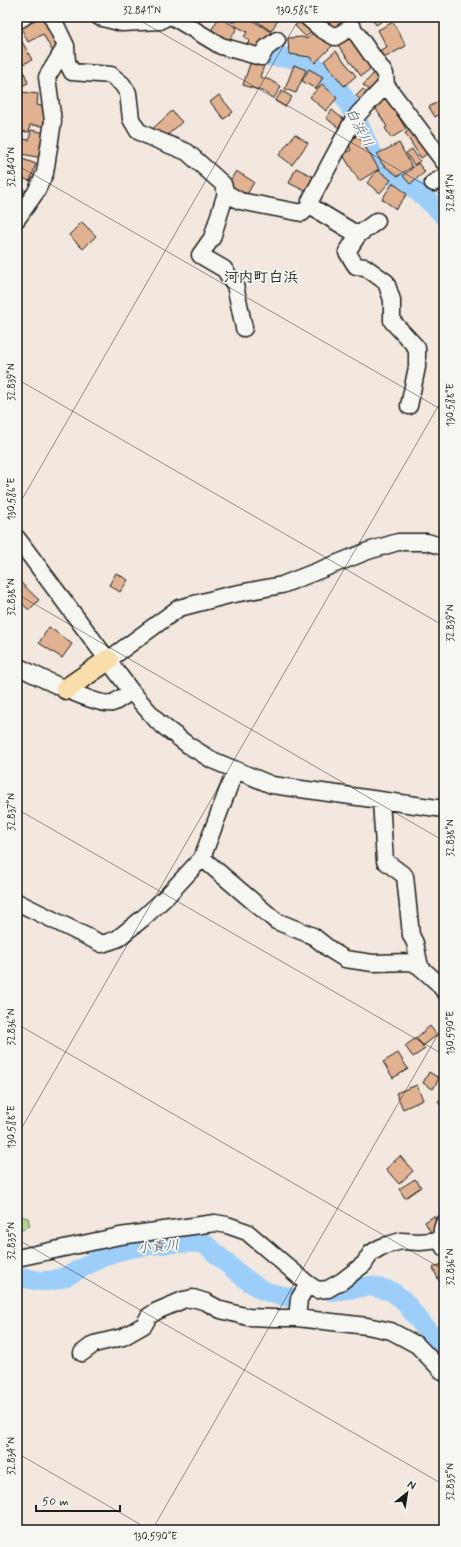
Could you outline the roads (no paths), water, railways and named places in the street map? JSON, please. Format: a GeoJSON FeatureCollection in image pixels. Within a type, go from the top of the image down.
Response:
{"type":"FeatureCollection","features":[{"type":"Feature","properties":{"kind":"main road"},"geometry":{"type":"LineString","coordinates":[[66,689],[108,660]]}},
{"type":"Feature","properties":{"kind":"street"},"geometry":{"type":"LineString","coordinates":[[17,21],[24,17]]}},
{"type":"Feature","properties":{"kind":"street"},"geometry":{"type":"LineString","coordinates":[[52,17],[66,46],[67,62],[72,72],[111,75],[122,84],[128,93],[132,119],[138,131],[187,152],[224,184],[226,193],[212,238],[200,255],[224,269],[235,285],[244,328]]}},
{"type":"Feature","properties":{"kind":"street"},"geometry":{"type":"LineString","coordinates":[[99,17],[122,23],[160,21],[166,17]]}},
{"type":"Feature","properties":{"kind":"street"},"geometry":{"type":"LineString","coordinates":[[172,17],[221,46],[261,57],[266,48],[277,40]]}},
{"type":"Feature","properties":{"kind":"street"},"geometry":{"type":"LineString","coordinates":[[307,17],[321,29],[335,37],[352,27],[385,74],[386,85],[444,162]]}},
{"type":"Feature","properties":{"kind":"street"},"geometry":{"type":"LineString","coordinates":[[17,219],[36,192],[45,173],[53,121],[47,77],[66,46]]}},
{"type":"Feature","properties":{"kind":"street"},"geometry":{"type":"LineString","coordinates":[[226,193],[240,201],[302,213],[310,206],[310,201],[356,117],[386,85]]}},
{"type":"Feature","properties":{"kind":"street"},"geometry":{"type":"LineString","coordinates":[[310,206],[358,235]]}},
{"type":"Feature","properties":{"kind":"street"},"geometry":{"type":"LineString","coordinates":[[377,221],[358,235],[347,252],[356,266],[365,267],[386,282],[392,300],[392,320],[417,348],[417,367],[409,406]]}},
{"type":"Feature","properties":{"kind":"street"},"geometry":{"type":"LineString","coordinates":[[17,538],[131,691],[158,722],[188,746],[235,771],[272,785],[444,809]]}},
{"type":"Feature","properties":{"kind":"street"},"geometry":{"type":"LineString","coordinates":[[108,660],[178,608],[230,595],[282,585],[368,551],[398,542],[427,542],[444,548]]}},
{"type":"Feature","properties":{"kind":"street"},"geometry":{"type":"LineString","coordinates":[[17,666],[66,689],[103,703],[112,703],[131,691]]}},
{"type":"Feature","properties":{"kind":"street"},"geometry":{"type":"LineString","coordinates":[[17,902],[102,944],[117,939],[166,897],[202,858],[235,771]]}},
{"type":"Feature","properties":{"kind":"street"},"geometry":{"type":"LineString","coordinates":[[381,801],[385,861],[405,876],[411,936],[415,943],[420,967]]}},
{"type":"Feature","properties":{"kind":"street"},"geometry":{"type":"LineString","coordinates":[[202,858],[276,921],[313,936],[345,959],[373,963],[412,962],[438,983],[444,991]]}},
{"type":"Feature","properties":{"kind":"street"},"geometry":{"type":"LineString","coordinates":[[17,1258],[120,1236],[215,1224],[227,1225],[247,1232],[317,1290],[328,1289],[342,1281],[364,1264],[371,1253],[381,1247],[401,1241],[443,1244],[442,1229],[444,1223]]}},
{"type":"Feature","properties":{"kind":"street"},"geometry":{"type":"LineString","coordinates":[[297,1318],[299,1299],[308,1284]]}},
{"type":"Feature","properties":{"kind":"street"},"geometry":{"type":"LineString","coordinates":[[82,1354],[94,1344],[123,1336],[144,1325],[149,1316],[157,1311],[183,1300],[193,1298],[206,1302],[221,1310],[248,1317],[297,1318],[367,1326],[391,1331],[417,1345],[444,1373]]}},
{"type":"Feature","properties":{"kind":"waterway","name":"白浜川"},"geometry":{"type":"LineString","coordinates":[[268,56],[292,58],[304,61],[316,67],[325,75],[334,84],[349,105],[371,152],[380,165],[417,191],[444,216]]}},
{"type":"Feature","properties":{"kind":"waterway","name":"小責川"},"geometry":{"type":"LineString","coordinates":[[17,1278],[20,1277],[39,1281],[51,1281],[70,1275],[106,1255],[126,1249],[159,1244],[204,1243],[237,1272],[262,1290],[289,1297]]}},
{"type":"Feature","properties":{"kind":"waterway","name":"小責川"},"geometry":{"type":"LineString","coordinates":[[332,1291],[371,1286],[391,1291],[402,1299],[444,1351]]}},
{"type":"Feature","properties":{"kind":"district","name":"河内町白浜"},"geometry":{"type":"Point","coordinates":[261,277]}}]}
